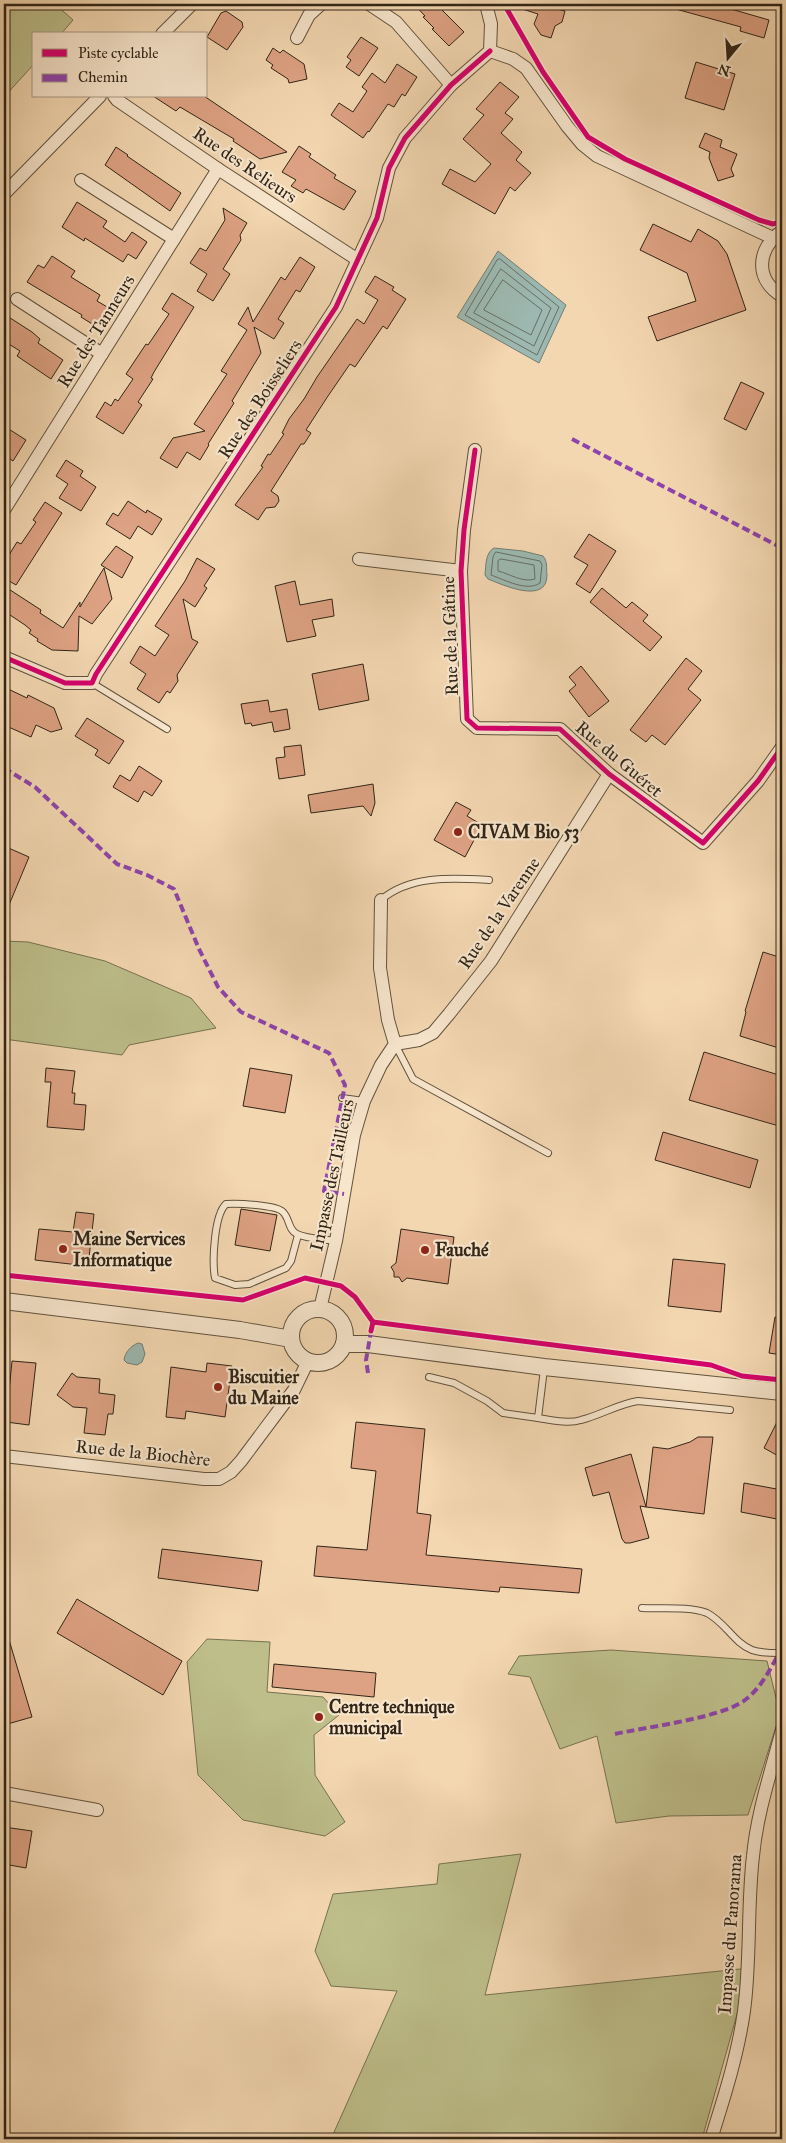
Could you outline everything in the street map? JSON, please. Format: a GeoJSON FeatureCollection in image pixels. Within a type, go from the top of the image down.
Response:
{"type":"FeatureCollection","features":[{"type":"Feature","properties":{"kind":"street"},"geometry":{"type":"LineString","coordinates":[[164,32],[192,4]]}},
{"type":"Feature","properties":{"kind":"street"},"geometry":{"type":"LineString","coordinates":[[297,38],[309,15],[321,4]]}},
{"type":"Feature","properties":{"kind":"street"},"geometry":{"type":"LineString","coordinates":[[369,4],[396,22],[451,85]]}},
{"type":"Feature","properties":{"kind":"street"},"geometry":{"type":"LineString","coordinates":[[486,4],[491,24],[490,51],[513,59],[526,68],[566,126],[582,144],[597,156],[777,234],[766,248],[762,259],[762,271],[774,291],[782,296]]}},
{"type":"Feature","properties":{"kind":"street","name":"Rue des Boisseliers"},"geometry":{"type":"LineString","coordinates":[[92,683],[96,674],[336,307],[377,218],[389,168],[405,138],[451,85],[490,51]]}},
{"type":"Feature","properties":{"kind":"street"},"geometry":{"type":"LineString","coordinates":[[4,194],[98,98]]}},
{"type":"Feature","properties":{"kind":"street","name":"Rue des Relieurs"},"geometry":{"type":"LineString","coordinates":[[116,98],[218,169],[358,260]]}},
{"type":"Feature","properties":{"kind":"street","name":"Rue des Tanneurs"},"geometry":{"type":"LineString","coordinates":[[4,510],[9,492],[102,354],[218,169]]}},
{"type":"Feature","properties":{"kind":"street"},"geometry":{"type":"LineString","coordinates":[[81,180],[174,239]]}},
{"type":"Feature","properties":{"kind":"street"},"geometry":{"type":"LineString","coordinates":[[17,299],[102,354]]}},
{"type":"Feature","properties":{"kind":"street","name":"Rue de la Gâtine"},"geometry":{"type":"LineString","coordinates":[[475,450],[464,530],[461,571],[467,719],[477,728]]}},
{"type":"Feature","properties":{"kind":"street"},"geometry":{"type":"LineString","coordinates":[[359,559],[461,571]]}},
{"type":"Feature","properties":{"kind":"street"},"geometry":{"type":"LineString","coordinates":[[4,657],[65,683],[92,683]]}},
{"type":"Feature","properties":{"kind":"street","name":"Rue du Guéret"},"geometry":{"type":"LineString","coordinates":[[477,728],[560,729],[609,774],[703,843],[758,781],[782,747]]}},
{"type":"Feature","properties":{"kind":"street","name":"Rue de la Varenne"},"geometry":{"type":"LineString","coordinates":[[395,1044],[419,1040],[432,1033],[449,1014],[491,960],[609,774]]}},
{"type":"Feature","properties":{"kind":"street"},"geometry":{"type":"LineString","coordinates":[[381,900],[380,968],[388,1020],[395,1044]]}},
{"type":"Feature","properties":{"kind":"street","name":"Impasse des Tailleurs"},"geometry":{"type":"LineString","coordinates":[[320,1309],[336,1241],[354,1135],[364,1101],[381,1065],[395,1044]]}},
{"type":"Feature","properties":{"kind":"street"},"geometry":{"type":"LineString","coordinates":[[4,1301],[291,1338]]}},
{"type":"Feature","properties":{"kind":"street"},"geometry":{"type":"LineString","coordinates":[[320,1309],[328,1311],[340,1320],[345,1335],[344,1344],[334,1358],[326,1362],[308,1361],[297,1352],[291,1338],[294,1323],[305,1312],[320,1309]]}},
{"type":"Feature","properties":{"kind":"street"},"geometry":{"type":"LineString","coordinates":[[344,1344],[368,1344],[544,1367],[782,1392]]}},
{"type":"Feature","properties":{"kind":"street","name":"Rue de la Biochère"},"geometry":{"type":"LineString","coordinates":[[4,1456],[204,1479],[219,1479],[230,1472],[241,1461],[294,1390],[308,1361]]}},
{"type":"Feature","properties":{"kind":"street","name":"Impasse du Panorama"},"geometry":{"type":"LineString","coordinates":[[711,2139],[726,2091],[744,2012],[749,1953],[752,1856],[760,1810],[782,1730]]}},
{"type":"Feature","properties":{"kind":"street"},"geometry":{"type":"LineString","coordinates":[[4,1793],[97,1810]]}},
{"type":"Feature","properties":{"kind":"lane"},"geometry":{"type":"LineString","coordinates":[[92,683],[167,729]]}},
{"type":"Feature","properties":{"kind":"lane"},"geometry":{"type":"LineString","coordinates":[[381,900],[407,884],[426,880],[489,880]]}},
{"type":"Feature","properties":{"kind":"lane"},"geometry":{"type":"LineString","coordinates":[[395,1044],[413,1079],[548,1153]]}},
{"type":"Feature","properties":{"kind":"lane"},"geometry":{"type":"LineString","coordinates":[[342,1098],[364,1101]]}},
{"type":"Feature","properties":{"kind":"lane"},"geometry":{"type":"LineString","coordinates":[[298,1235],[291,1262],[286,1268],[249,1284],[235,1285],[215,1278],[212,1265],[219,1214],[226,1204],[234,1203],[282,1210],[291,1230],[298,1235],[336,1241]]}},
{"type":"Feature","properties":{"kind":"lane"},"geometry":{"type":"LineString","coordinates":[[538,1418],[544,1367]]}},
{"type":"Feature","properties":{"kind":"lane"},"geometry":{"type":"LineString","coordinates":[[429,1377],[454,1383],[487,1401],[503,1413],[565,1422],[580,1421],[623,1403],[638,1401],[730,1410]]}},
{"type":"Feature","properties":{"kind":"lane"},"geometry":{"type":"LineString","coordinates":[[642,1608],[703,1612],[725,1625],[745,1646],[754,1651],[779,1653]]}},
{"type":"Feature","properties":{"kind":"lane"},"geometry":{"type":"LineString","coordinates":[[782,1647],[779,1653],[782,1685]]}},
{"type":"Feature","properties":{"kind":"green space"},"geometry":{"type":"Polygon","coordinates":[[[4,4],[55,4],[73,20],[63,32],[32,32],[32,66],[4,97],[4,4]]]}},
{"type":"Feature","properties":{"kind":"green space"},"geometry":{"type":"Polygon","coordinates":[[[4,941],[28,942],[105,961],[191,998],[216,1028],[129,1045],[122,1055],[4,1039],[4,941]]]}},
{"type":"Feature","properties":{"kind":"green space"},"geometry":{"type":"Polygon","coordinates":[[[207,1639],[270,1642],[267,1692],[323,1697],[339,1715],[314,1735],[315,1775],[345,1822],[325,1836],[243,1820],[198,1775],[187,1662],[207,1639]]]}},
{"type":"Feature","properties":{"kind":"green space"},"geometry":{"type":"Polygon","coordinates":[[[611,1650],[767,1661],[780,1714],[748,1815],[669,1816],[616,1823],[597,1736],[560,1749],[530,1677],[508,1674],[519,1656],[611,1650]]]}},
{"type":"Feature","properties":{"kind":"green space"},"geometry":{"type":"Polygon","coordinates":[[[521,1854],[485,1995],[750,1968],[702,2139],[331,2139],[397,1991],[331,1986],[315,1951],[333,1894],[437,1884],[439,1864],[521,1854]]]}},
{"type":"Feature","properties":{"kind":"water"},"geometry":{"type":"Polygon","coordinates":[[[498,251],[566,305],[539,363],[457,317],[498,251]]]}},
{"type":"Feature","properties":{"kind":"water"},"geometry":{"type":"Polygon","coordinates":[[[494,548],[523,551],[543,556],[546,561],[547,575],[545,584],[540,589],[532,591],[513,588],[488,579],[485,575],[486,560],[494,548]]]}},
{"type":"Feature","properties":{"kind":"water"},"geometry":{"type":"Polygon","coordinates":[[[138,1343],[142,1344],[145,1354],[142,1362],[137,1365],[127,1363],[124,1360],[127,1352],[138,1343]]]}},
{"type":"Feature","properties":{"kind":"building"},"geometry":{"type":"Polygon","coordinates":[[[414,4],[436,4],[464,32],[449,46],[432,29],[434,28],[414,4]]]}},
{"type":"Feature","properties":{"kind":"building"},"geometry":{"type":"Polygon","coordinates":[[[513,4],[551,4],[553,8],[565,11],[562,22],[555,26],[551,38],[541,35],[534,24],[538,14],[513,6],[513,4]]]}},
{"type":"Feature","properties":{"kind":"building"},"geometry":{"type":"Polygon","coordinates":[[[672,4],[725,4],[724,7],[769,20],[764,38],[740,31],[741,27],[672,8],[672,4]]]}},
{"type":"Feature","properties":{"kind":"building"},"geometry":{"type":"Polygon","coordinates":[[[226,11],[242,22],[243,27],[227,50],[208,38],[221,13],[226,11]]]}},
{"type":"Feature","properties":{"kind":"building"},"geometry":{"type":"Polygon","coordinates":[[[361,37],[378,48],[359,76],[346,67],[351,60],[347,57],[361,37]]]}},
{"type":"Feature","properties":{"kind":"building"},"geometry":{"type":"Polygon","coordinates":[[[273,48],[280,53],[283,50],[304,64],[307,79],[289,83],[288,79],[271,68],[273,65],[266,60],[273,48]]]}},
{"type":"Feature","properties":{"kind":"building"},"geometry":{"type":"Polygon","coordinates":[[[696,62],[735,74],[724,110],[685,98],[696,62]]]}},
{"type":"Feature","properties":{"kind":"building"},"geometry":{"type":"Polygon","coordinates":[[[397,64],[417,77],[405,96],[402,94],[394,107],[388,104],[363,138],[331,115],[339,103],[353,112],[367,91],[362,87],[372,73],[385,83],[397,64]]]}},
{"type":"Feature","properties":{"kind":"building"},"geometry":{"type":"Polygon","coordinates":[[[500,82],[519,97],[505,113],[513,119],[501,133],[522,152],[516,160],[531,173],[515,191],[510,187],[495,214],[442,184],[450,169],[475,182],[491,164],[463,139],[484,115],[476,109],[500,82]]]}},
{"type":"Feature","properties":{"kind":"building"},"geometry":{"type":"Polygon","coordinates":[[[156,98],[207,98],[287,152],[260,159],[233,141],[234,139],[180,107],[176,111],[156,98]]]}},
{"type":"Feature","properties":{"kind":"building"},"geometry":{"type":"Polygon","coordinates":[[[705,133],[722,140],[720,147],[737,154],[731,169],[734,176],[718,181],[709,158],[710,152],[699,147],[705,133]]]}},
{"type":"Feature","properties":{"kind":"building"},"geometry":{"type":"Polygon","coordinates":[[[299,146],[311,154],[309,157],[336,175],[334,178],[356,191],[344,210],[306,189],[303,193],[291,186],[296,180],[282,172],[299,146]]]}},
{"type":"Feature","properties":{"kind":"building"},"geometry":{"type":"Polygon","coordinates":[[[116,147],[181,193],[170,211],[105,165],[116,147]]]}},
{"type":"Feature","properties":{"kind":"building"},"geometry":{"type":"Polygon","coordinates":[[[77,202],[107,221],[103,227],[125,242],[132,232],[147,242],[136,259],[128,254],[123,262],[85,238],[84,241],[62,227],[77,202]]]}},
{"type":"Feature","properties":{"kind":"building"},"geometry":{"type":"Polygon","coordinates":[[[223,208],[247,223],[240,235],[241,240],[223,269],[230,274],[213,301],[197,291],[207,274],[190,263],[200,248],[206,251],[225,220],[223,208]]]}},
{"type":"Feature","properties":{"kind":"building"},"geometry":{"type":"Polygon","coordinates":[[[653,224],[691,242],[698,229],[718,241],[727,254],[746,310],[657,341],[648,317],[696,301],[687,273],[640,250],[653,224]]]}},
{"type":"Feature","properties":{"kind":"building"},"geometry":{"type":"Polygon","coordinates":[[[52,256],[75,271],[71,277],[100,295],[97,301],[109,308],[97,327],[81,317],[82,315],[27,282],[38,265],[44,268],[52,256]]]}},
{"type":"Feature","properties":{"kind":"building"},"geometry":{"type":"Polygon","coordinates":[[[300,257],[315,267],[300,292],[296,290],[278,319],[284,323],[274,339],[254,327],[261,353],[200,460],[187,452],[177,468],[160,458],[173,438],[205,431],[194,424],[227,374],[221,371],[247,330],[238,324],[248,307],[253,322],[281,277],[285,280],[300,257]]]}},
{"type":"Feature","properties":{"kind":"building"},"geometry":{"type":"Polygon","coordinates":[[[375,276],[394,287],[392,290],[406,299],[387,329],[383,326],[355,367],[350,364],[328,396],[306,430],[311,433],[304,444],[301,444],[271,491],[278,496],[279,501],[275,507],[266,508],[258,520],[235,505],[263,467],[261,466],[268,454],[270,455],[284,434],[282,433],[289,419],[357,319],[364,324],[378,300],[365,292],[375,276]]]}},
{"type":"Feature","properties":{"kind":"building"},"geometry":{"type":"Polygon","coordinates":[[[172,293],[194,307],[154,372],[151,378],[153,379],[138,402],[142,405],[123,434],[96,417],[105,402],[111,406],[115,399],[118,401],[133,379],[126,374],[169,314],[162,309],[172,293]]]}},
{"type":"Feature","properties":{"kind":"building"},"geometry":{"type":"Polygon","coordinates":[[[4,314],[32,332],[40,339],[38,343],[63,360],[51,379],[17,356],[20,351],[4,341],[4,314]]]}},
{"type":"Feature","properties":{"kind":"building"},"geometry":{"type":"Polygon","coordinates":[[[741,382],[764,393],[746,430],[724,419],[741,382]]]}},
{"type":"Feature","properties":{"kind":"building"},"geometry":{"type":"Polygon","coordinates":[[[4,426],[26,440],[13,461],[4,455],[4,426]]]}},
{"type":"Feature","properties":{"kind":"building"},"geometry":{"type":"Polygon","coordinates":[[[66,460],[83,471],[80,476],[96,487],[81,511],[59,498],[68,484],[56,476],[66,460]]]}},
{"type":"Feature","properties":{"kind":"building"},"geometry":{"type":"Polygon","coordinates":[[[128,501],[146,513],[147,510],[162,519],[152,535],[138,526],[130,539],[106,524],[113,513],[118,516],[128,501]]]}},
{"type":"Feature","properties":{"kind":"building"},"geometry":{"type":"Polygon","coordinates":[[[45,502],[62,513],[16,585],[4,578],[4,563],[17,542],[21,544],[36,522],[33,520],[45,502]]]}},
{"type":"Feature","properties":{"kind":"building"},"geometry":{"type":"Polygon","coordinates":[[[589,534],[616,551],[590,593],[576,584],[588,565],[574,557],[589,534]]]}},
{"type":"Feature","properties":{"kind":"building"},"geometry":{"type":"Polygon","coordinates":[[[116,546],[133,557],[122,578],[101,565],[116,546]]]}},
{"type":"Feature","properties":{"kind":"building"},"geometry":{"type":"Polygon","coordinates":[[[197,558],[215,569],[204,586],[207,588],[195,607],[183,599],[192,639],[198,642],[177,675],[178,681],[170,693],[167,691],[159,703],[137,689],[146,674],[130,663],[140,646],[155,656],[169,635],[155,626],[185,581],[197,558]]]}},
{"type":"Feature","properties":{"kind":"building"},"geometry":{"type":"Polygon","coordinates":[[[104,568],[112,599],[92,624],[79,616],[78,651],[52,650],[37,641],[38,639],[29,633],[31,630],[4,611],[4,586],[41,610],[40,613],[63,628],[80,602],[80,607],[104,568]]]}},
{"type":"Feature","properties":{"kind":"building"},"geometry":{"type":"Polygon","coordinates":[[[295,581],[300,605],[332,599],[334,616],[312,620],[316,636],[287,642],[275,586],[295,581]]]}},
{"type":"Feature","properties":{"kind":"building"},"geometry":{"type":"Polygon","coordinates":[[[602,588],[626,608],[632,602],[648,615],[643,621],[662,637],[650,651],[590,602],[602,588]]]}},
{"type":"Feature","properties":{"kind":"building"},"geometry":{"type":"Polygon","coordinates":[[[686,658],[702,671],[688,689],[701,700],[665,745],[652,735],[646,742],[630,730],[686,658]]]}},
{"type":"Feature","properties":{"kind":"building"},"geometry":{"type":"Polygon","coordinates":[[[363,664],[369,700],[319,710],[312,674],[363,664]]]}},
{"type":"Feature","properties":{"kind":"building"},"geometry":{"type":"Polygon","coordinates":[[[581,666],[609,701],[589,717],[569,691],[576,685],[569,677],[581,666]]]}},
{"type":"Feature","properties":{"kind":"building"},"geometry":{"type":"Polygon","coordinates":[[[4,687],[27,698],[28,695],[54,708],[62,729],[51,732],[36,725],[31,737],[4,725],[4,687]]]}},
{"type":"Feature","properties":{"kind":"building"},"geometry":{"type":"Polygon","coordinates":[[[268,700],[270,712],[287,709],[290,729],[274,732],[272,722],[252,726],[251,723],[245,724],[241,704],[268,700]]]}},
{"type":"Feature","properties":{"kind":"building"},"geometry":{"type":"Polygon","coordinates":[[[87,718],[124,741],[109,764],[95,755],[98,750],[75,736],[87,718]]]}},
{"type":"Feature","properties":{"kind":"building"},"geometry":{"type":"Polygon","coordinates":[[[301,745],[305,775],[279,779],[276,758],[285,757],[284,747],[301,745]]]}},
{"type":"Feature","properties":{"kind":"building"},"geometry":{"type":"Polygon","coordinates":[[[139,766],[162,781],[152,796],[144,791],[138,802],[113,787],[120,775],[130,781],[139,766]]]}},
{"type":"Feature","properties":{"kind":"building"},"geometry":{"type":"Polygon","coordinates":[[[373,784],[375,803],[371,816],[363,806],[311,813],[308,795],[373,784]]]}},
{"type":"Feature","properties":{"kind":"building","name":"CIVAM Bio 53"},"geometry":{"type":"Polygon","coordinates":[[[456,802],[471,810],[467,816],[482,825],[465,857],[434,840],[456,802]]]}},
{"type":"Feature","properties":{"kind":"building"},"geometry":{"type":"Polygon","coordinates":[[[4,846],[29,857],[4,917],[4,846]]]}},
{"type":"Feature","properties":{"kind":"building"},"geometry":{"type":"Polygon","coordinates":[[[763,952],[782,958],[782,1049],[740,1036],[745,1011],[763,952]]]}},
{"type":"Feature","properties":{"kind":"building"},"geometry":{"type":"Polygon","coordinates":[[[704,1052],[782,1076],[782,1115],[779,1126],[689,1100],[704,1052]]]}},
{"type":"Feature","properties":{"kind":"building"},"geometry":{"type":"Polygon","coordinates":[[[46,1068],[75,1071],[72,1093],[75,1093],[74,1104],[86,1105],[84,1130],[47,1127],[51,1082],[45,1082],[46,1068]]]}},
{"type":"Feature","properties":{"kind":"building"},"geometry":{"type":"Polygon","coordinates":[[[250,1068],[292,1075],[285,1113],[243,1106],[250,1068]]]}},
{"type":"Feature","properties":{"kind":"building"},"geometry":{"type":"Polygon","coordinates":[[[663,1132],[758,1160],[750,1188],[655,1160],[663,1132]]]}},
{"type":"Feature","properties":{"kind":"building"},"geometry":{"type":"Polygon","coordinates":[[[241,1209],[277,1215],[270,1251],[235,1245],[241,1209]]]}},
{"type":"Feature","properties":{"kind":"building","name":"Maine Services Informatique"},"geometry":{"type":"Polygon","coordinates":[[[76,1212],[94,1214],[88,1266],[35,1260],[39,1229],[73,1232],[76,1212]]]}},
{"type":"Feature","properties":{"kind":"building","name":"Fauché"},"geometry":{"type":"Polygon","coordinates":[[[401,1229],[454,1237],[448,1284],[407,1278],[402,1282],[399,1277],[394,1277],[391,1267],[396,1263],[401,1229]]]}},
{"type":"Feature","properties":{"kind":"building"},"geometry":{"type":"Polygon","coordinates":[[[673,1259],[725,1264],[721,1312],[668,1306],[673,1259]]]}},
{"type":"Feature","properties":{"kind":"building"},"geometry":{"type":"Polygon","coordinates":[[[775,1317],[782,1318],[782,1355],[769,1353],[775,1317]]]}},
{"type":"Feature","properties":{"kind":"building"},"geometry":{"type":"Polygon","coordinates":[[[12,1361],[36,1363],[29,1425],[6,1422],[12,1361]]]}},
{"type":"Feature","properties":{"kind":"building"},"geometry":{"type":"Polygon","coordinates":[[[207,1363],[232,1366],[225,1417],[186,1411],[185,1419],[166,1417],[171,1367],[206,1372],[207,1363]]]}},
{"type":"Feature","properties":{"kind":"building"},"geometry":{"type":"Polygon","coordinates":[[[72,1373],[77,1377],[100,1379],[99,1393],[115,1395],[113,1414],[108,1414],[105,1435],[84,1433],[87,1408],[73,1407],[57,1395],[72,1373]]]}},
{"type":"Feature","properties":{"kind":"building"},"geometry":{"type":"Polygon","coordinates":[[[782,1412],[782,1458],[764,1448],[782,1412]]]}},
{"type":"Feature","properties":{"kind":"building"},"geometry":{"type":"Polygon","coordinates":[[[356,1422],[425,1429],[417,1513],[431,1515],[426,1555],[582,1569],[579,1593],[500,1587],[499,1592],[314,1576],[317,1546],[367,1550],[376,1471],[351,1468],[356,1422]]]}},
{"type":"Feature","properties":{"kind":"building"},"geometry":{"type":"Polygon","coordinates":[[[698,1437],[713,1437],[704,1514],[646,1507],[653,1447],[668,1449],[690,1442],[698,1437]]]}},
{"type":"Feature","properties":{"kind":"building"},"geometry":{"type":"Polygon","coordinates":[[[631,1454],[646,1507],[640,1506],[649,1538],[625,1543],[622,1539],[609,1492],[593,1496],[585,1468],[631,1454]]]}},
{"type":"Feature","properties":{"kind":"building"},"geometry":{"type":"Polygon","coordinates":[[[744,1483],[782,1490],[782,1520],[741,1512],[744,1483]]]}},
{"type":"Feature","properties":{"kind":"building"},"geometry":{"type":"Polygon","coordinates":[[[162,1549],[262,1561],[258,1591],[158,1578],[162,1549]]]}},
{"type":"Feature","properties":{"kind":"building"},"geometry":{"type":"Polygon","coordinates":[[[77,1599],[182,1661],[163,1695],[57,1633],[77,1599]]]}},
{"type":"Feature","properties":{"kind":"building"},"geometry":{"type":"Polygon","coordinates":[[[4,1633],[7,1633],[32,1717],[4,1725],[4,1633]]]}},
{"type":"Feature","properties":{"kind":"building"},"geometry":{"type":"Polygon","coordinates":[[[274,1664],[376,1673],[374,1697],[272,1687],[274,1664]]]}},
{"type":"Feature","properties":{"kind":"building"},"geometry":{"type":"Polygon","coordinates":[[[4,1827],[32,1831],[26,1868],[4,1864],[4,1827]]]}},
{"type":"Feature","properties":{"kind":"marked path"},"geometry":{"type":"LineString","coordinates":[[572,439],[782,548]]}},
{"type":"Feature","properties":{"kind":"marked path"},"geometry":{"type":"LineString","coordinates":[[4,768],[35,787],[117,864],[147,875],[174,889],[199,949],[218,987],[241,1012],[329,1053],[345,1085],[324,1191],[344,1194]]}},
{"type":"Feature","properties":{"kind":"marked path"},"geometry":{"type":"LineString","coordinates":[[368,1373],[366,1360],[372,1326]]}},
{"type":"Feature","properties":{"kind":"marked path"},"geometry":{"type":"LineString","coordinates":[[615,1734],[702,1717],[734,1706],[750,1696],[760,1685],[779,1653]]}},
{"type":"Feature","properties":{"kind":"cycle path"},"geometry":{"type":"LineString","coordinates":[[504,4],[543,72],[588,137],[625,159],[759,220],[773,224],[782,221]]}},
{"type":"Feature","properties":{"kind":"cycle path"},"geometry":{"type":"LineString","coordinates":[[4,657],[65,683],[92,683],[96,674],[336,307],[377,218],[389,168],[405,138],[451,85],[490,51]]}},
{"type":"Feature","properties":{"kind":"cycle path"},"geometry":{"type":"LineString","coordinates":[[475,450],[464,530],[461,571],[467,719],[477,728],[560,729],[609,774],[703,843],[758,781],[782,747]]}},
{"type":"Feature","properties":{"kind":"cycle path"},"geometry":{"type":"LineString","coordinates":[[4,1275],[243,1300],[305,1278],[341,1286],[355,1297],[373,1322]]}},
{"type":"Feature","properties":{"kind":"cycle path"},"geometry":{"type":"LineString","coordinates":[[371,1331],[373,1322],[711,1365],[742,1376],[782,1380]]}},
{"type":"Feature","properties":{"kind":"place","name":"CIVAM Bio 53"},"geometry":{"type":"Point","coordinates":[458,832]}},
{"type":"Feature","properties":{"kind":"place","name":"Maine Services Informatique"},"geometry":{"type":"Point","coordinates":[63,1249]}},
{"type":"Feature","properties":{"kind":"place","name":"Fauché"},"geometry":{"type":"Point","coordinates":[425,1250]}},
{"type":"Feature","properties":{"kind":"place","name":"Biscuitier du Maine"},"geometry":{"type":"Point","coordinates":[218,1387]}},
{"type":"Feature","properties":{"kind":"place","name":"Centre technique municipal"},"geometry":{"type":"Point","coordinates":[319,1717]}}]}
